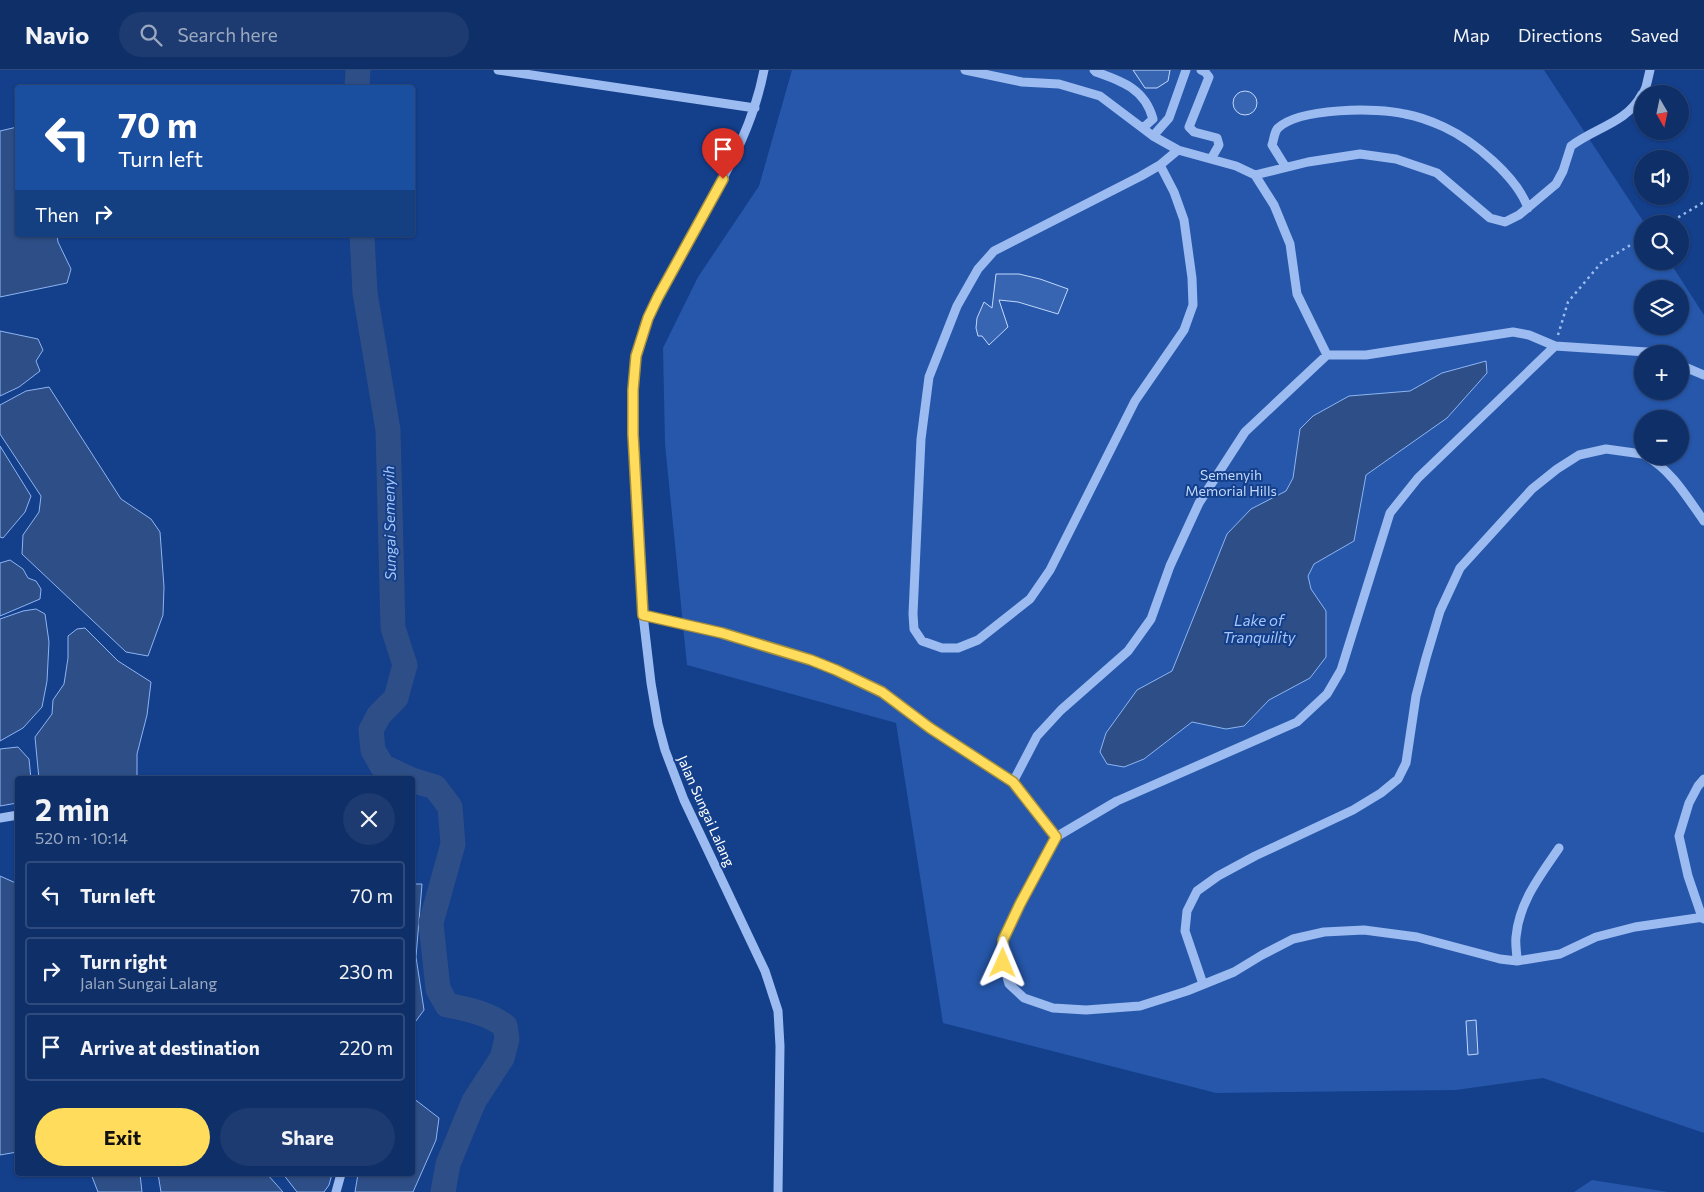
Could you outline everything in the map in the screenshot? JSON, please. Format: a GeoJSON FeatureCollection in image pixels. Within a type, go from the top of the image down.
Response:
{"type":"FeatureCollection","features":[{"type":"Feature","properties":{"kind":"street"},"geometry":{"type":"LineString","coordinates":[[498,70],[755,108]]}},
{"type":"Feature","properties":{"kind":"street","name":"Jalan Sungai Lalang"},"geometry":{"type":"LineString","coordinates":[[764,70],[755,108],[731,163],[648,318],[636,356],[633,390],[633,434],[643,615],[658,724],[665,750],[684,800],[765,971],[778,1011],[780,1046],[778,1192]]}},
{"type":"Feature","properties":{"kind":"street"},"geometry":{"type":"LineString","coordinates":[[965,70],[996,73],[1022,82],[1059,84],[1100,96],[1153,136],[1178,150],[1236,166],[1255,175],[1274,205],[1284,228],[1290,244],[1297,294],[1327,356]]}},
{"type":"Feature","properties":{"kind":"street"},"geometry":{"type":"LineString","coordinates":[[1094,70],[1119,80],[1137,91],[1150,107],[1153,118],[1143,128]]}},
{"type":"Feature","properties":{"kind":"street"},"geometry":{"type":"LineString","coordinates":[[1153,136],[1169,118],[1186,70]]}},
{"type":"Feature","properties":{"kind":"street"},"geometry":{"type":"LineString","coordinates":[[1201,70],[1209,77],[1189,127],[1194,132],[1217,138],[1219,145],[1211,159]]}},
{"type":"Feature","properties":{"kind":"street"},"geometry":{"type":"LineString","coordinates":[[1646,85],[1650,70]]}},
{"type":"Feature","properties":{"kind":"street"},"geometry":{"type":"LineString","coordinates":[[1255,175],[1285,166],[1360,154],[1396,159],[1437,173],[1490,218],[1505,222],[1519,215],[1556,184],[1563,172],[1571,146],[1589,134],[1624,116],[1634,107]]}},
{"type":"Feature","properties":{"kind":"street"},"geometry":{"type":"LineString","coordinates":[[1285,166],[1272,145],[1276,129],[1288,121],[1311,114],[1339,111],[1367,110],[1404,114],[1445,128],[1473,145],[1511,178],[1525,199],[1528,208]]}},
{"type":"Feature","properties":{"kind":"street"},"geometry":{"type":"LineString","coordinates":[[1160,165],[1174,192],[1184,220],[1192,278],[1193,305],[1184,330],[1135,401],[1050,570],[1030,599],[978,640],[958,648],[942,648],[922,641],[914,629],[913,614],[921,439],[929,377],[957,306],[978,269],[994,251],[1160,165],[1178,150]]}},
{"type":"Feature","properties":{"kind":"street"},"geometry":{"type":"LineString","coordinates":[[1013,782],[1037,736],[1061,710],[1128,651],[1150,619],[1170,566],[1199,503],[1245,432],[1327,356],[1366,354],[1513,332],[1529,335],[1555,346],[1634,351]]}},
{"type":"Feature","properties":{"kind":"street"},"geometry":{"type":"LineString","coordinates":[[1555,346],[1418,478],[1390,513],[1341,670],[1327,694],[1296,722],[1117,801],[1056,837],[1003,940],[1003,963],[1008,984],[1024,998],[1053,1008],[1086,1010],[1140,1006],[1234,972],[1293,939],[1324,932],[1364,930],[1417,937],[1500,960],[1517,960],[1560,954],[1596,937],[1635,927],[1703,918],[1688,876],[1679,836],[1690,803],[1698,786],[1704,779]]}},
{"type":"Feature","properties":{"kind":"street"},"geometry":{"type":"LineString","coordinates":[[1689,369],[1704,375]]}},
{"type":"Feature","properties":{"kind":"street"},"geometry":{"type":"LineString","coordinates":[[1203,984],[1185,931],[1187,911],[1197,891],[1218,876],[1255,856],[1353,810],[1381,793],[1398,779],[1406,763],[1416,696],[1426,658],[1440,611],[1460,568],[1532,489],[1557,469],[1579,456],[1606,449],[1634,453]]}},
{"type":"Feature","properties":{"kind":"street"},"geometry":{"type":"LineString","coordinates":[[1661,465],[1677,483],[1704,521]]}},
{"type":"Feature","properties":{"kind":"street"},"geometry":{"type":"LineString","coordinates":[[643,615],[722,633],[811,660],[882,692],[930,728],[1013,782],[1056,837]]}},
{"type":"Feature","properties":{"kind":"street"},"geometry":{"type":"LineString","coordinates":[[0,818],[15,816]]}},
{"type":"Feature","properties":{"kind":"street"},"geometry":{"type":"LineString","coordinates":[[1517,960],[1516,937],[1523,907],[1532,888],[1558,848]]}},
{"type":"Feature","properties":{"kind":"street"},"geometry":{"type":"LineString","coordinates":[[336,1192],[340,1176]]}},
{"type":"Feature","properties":{"kind":"path"},"geometry":{"type":"LineString","coordinates":[[1682,215],[1704,202]]}},
{"type":"Feature","properties":{"kind":"path"},"geometry":{"type":"LineString","coordinates":[[1555,346],[1568,302],[1600,263],[1634,243]]}},
{"type":"Feature","properties":{"kind":"green space","name":"Semenyih Memorial Hills"},"geometry":{"type":"Polygon","coordinates":[[[792,70],[1544,70],[1639,215],[1634,215],[1634,270],[1675,270],[1681,280],[1634,280],[1634,335],[1689,335],[1689,292],[1704,315],[1704,1133],[1543,1078],[1456,1090],[1216,1093],[943,1023],[896,723],[687,665],[665,444],[663,348],[698,277],[759,186],[792,70]]]}},
{"type":"Feature","properties":{"kind":"green space"},"geometry":{"type":"Polygon","coordinates":[[[1592,1180],[1668,1192],[1574,1192],[1592,1180]]]}},
{"type":"Feature","properties":{"kind":"water"},"geometry":{"type":"Polygon","coordinates":[[[15,127],[15,237],[57,237],[71,269],[67,283],[0,297],[0,131],[15,127]]]}},
{"type":"Feature","properties":{"kind":"water"},"geometry":{"type":"Polygon","coordinates":[[[0,331],[38,339],[43,350],[36,361],[40,371],[19,387],[0,396],[0,331]]]}},
{"type":"Feature","properties":{"kind":"water","name":"Lake of Tranquility"},"geometry":{"type":"Polygon","coordinates":[[[1486,361],[1487,373],[1447,418],[1366,475],[1354,541],[1314,564],[1308,576],[1311,589],[1326,611],[1326,657],[1310,678],[1269,700],[1244,726],[1226,729],[1192,722],[1144,759],[1124,767],[1107,764],[1100,752],[1106,733],[1137,690],[1172,671],[1227,534],[1251,509],[1286,491],[1293,478],[1300,429],[1313,416],[1349,396],[1410,391],[1442,373],[1486,361]]]}},
{"type":"Feature","properties":{"kind":"water"},"geometry":{"type":"Polygon","coordinates":[[[49,387],[121,499],[151,519],[160,532],[164,587],[163,615],[148,656],[126,652],[22,554],[23,535],[39,512],[41,496],[0,434],[0,405],[26,391],[49,387]]]}},
{"type":"Feature","properties":{"kind":"water"},"geometry":{"type":"Polygon","coordinates":[[[0,446],[31,496],[25,512],[3,538],[0,537],[0,446]]]}},
{"type":"Feature","properties":{"kind":"water"},"geometry":{"type":"Polygon","coordinates":[[[10,560],[23,569],[28,578],[36,581],[41,589],[40,599],[0,616],[0,563],[10,560]]]}},
{"type":"Feature","properties":{"kind":"water"},"geometry":{"type":"Polygon","coordinates":[[[36,609],[45,614],[49,642],[47,681],[42,707],[23,728],[0,741],[0,619],[23,611],[36,609]]]}},
{"type":"Feature","properties":{"kind":"water"},"geometry":{"type":"Polygon","coordinates":[[[85,628],[118,661],[151,682],[147,715],[137,754],[137,776],[39,776],[35,737],[52,714],[53,700],[64,684],[68,658],[68,636],[77,629],[85,628]]]}},
{"type":"Feature","properties":{"kind":"water"},"geometry":{"type":"Polygon","coordinates":[[[18,747],[29,759],[31,776],[15,776],[15,803],[0,806],[0,749],[18,747]]]}},
{"type":"Feature","properties":{"kind":"water"},"geometry":{"type":"Polygon","coordinates":[[[0,876],[15,883],[15,1152],[0,1155],[0,876]]]}},
{"type":"Feature","properties":{"kind":"water"},"geometry":{"type":"Polygon","coordinates":[[[415,884],[422,884],[416,957],[424,1010],[415,1022],[415,884]]]}},
{"type":"Feature","properties":{"kind":"water"},"geometry":{"type":"Polygon","coordinates":[[[415,1100],[439,1118],[436,1140],[413,1192],[355,1192],[358,1176],[415,1176],[415,1100]]]}},
{"type":"Feature","properties":{"kind":"water"},"geometry":{"type":"Polygon","coordinates":[[[92,1176],[140,1176],[142,1192],[98,1192],[92,1176]]]}},
{"type":"Feature","properties":{"kind":"water"},"geometry":{"type":"Polygon","coordinates":[[[158,1176],[269,1176],[283,1192],[161,1192],[158,1176]]]}},
{"type":"Feature","properties":{"kind":"water"},"geometry":{"type":"Polygon","coordinates":[[[285,1176],[331,1176],[329,1185],[324,1192],[297,1192],[285,1176]]]}},
{"type":"Feature","properties":{"kind":"building"},"geometry":{"type":"Polygon","coordinates":[[[1133,70],[1170,70],[1168,81],[1157,88],[1145,88],[1133,70]]]}},
{"type":"Feature","properties":{"kind":"building"},"geometry":{"type":"Polygon","coordinates":[[[1245,91],[1253,95],[1257,103],[1253,111],[1245,115],[1237,111],[1233,103],[1237,95],[1245,91]]]}},
{"type":"Feature","properties":{"kind":"building"},"geometry":{"type":"Polygon","coordinates":[[[996,274],[1019,274],[1068,289],[1058,314],[1018,302],[999,300],[1008,327],[989,345],[982,336],[978,336],[976,328],[977,318],[984,302],[992,308],[996,274]]]}},
{"type":"Feature","properties":{"kind":"building"},"geometry":{"type":"Polygon","coordinates":[[[1476,1020],[1478,1054],[1468,1055],[1466,1021],[1476,1020]]]}},
{"type":"Feature","properties":{"kind":"waterway","name":"Sungai Semenyih"},"geometry":{"type":"LineString","coordinates":[[357,85],[358,70]]}},
{"type":"Feature","properties":{"kind":"waterway","name":"Sungai Semenyih"},"geometry":{"type":"LineString","coordinates":[[362,237],[365,293],[388,430],[393,628],[405,665],[396,698],[379,715],[371,730],[373,750],[382,766],[404,776]]}},
{"type":"Feature","properties":{"kind":"waterway","name":"Sungai Semenyih"},"geometry":{"type":"LineString","coordinates":[[415,781],[435,787],[450,807],[453,844],[431,923],[438,989],[447,1005],[484,1015],[505,1026],[507,1039],[502,1058],[474,1101],[448,1164],[443,1192]]}},
{"type":"Feature","properties":{"kind":"route"},"geometry":{"type":"LineString","coordinates":[[723,179],[658,297],[648,318],[636,356],[633,390],[633,434],[643,615],[722,633],[811,660],[836,670],[882,692],[930,728],[1013,782],[1033,805],[1056,837],[1003,940],[1003,963]]}}]}
